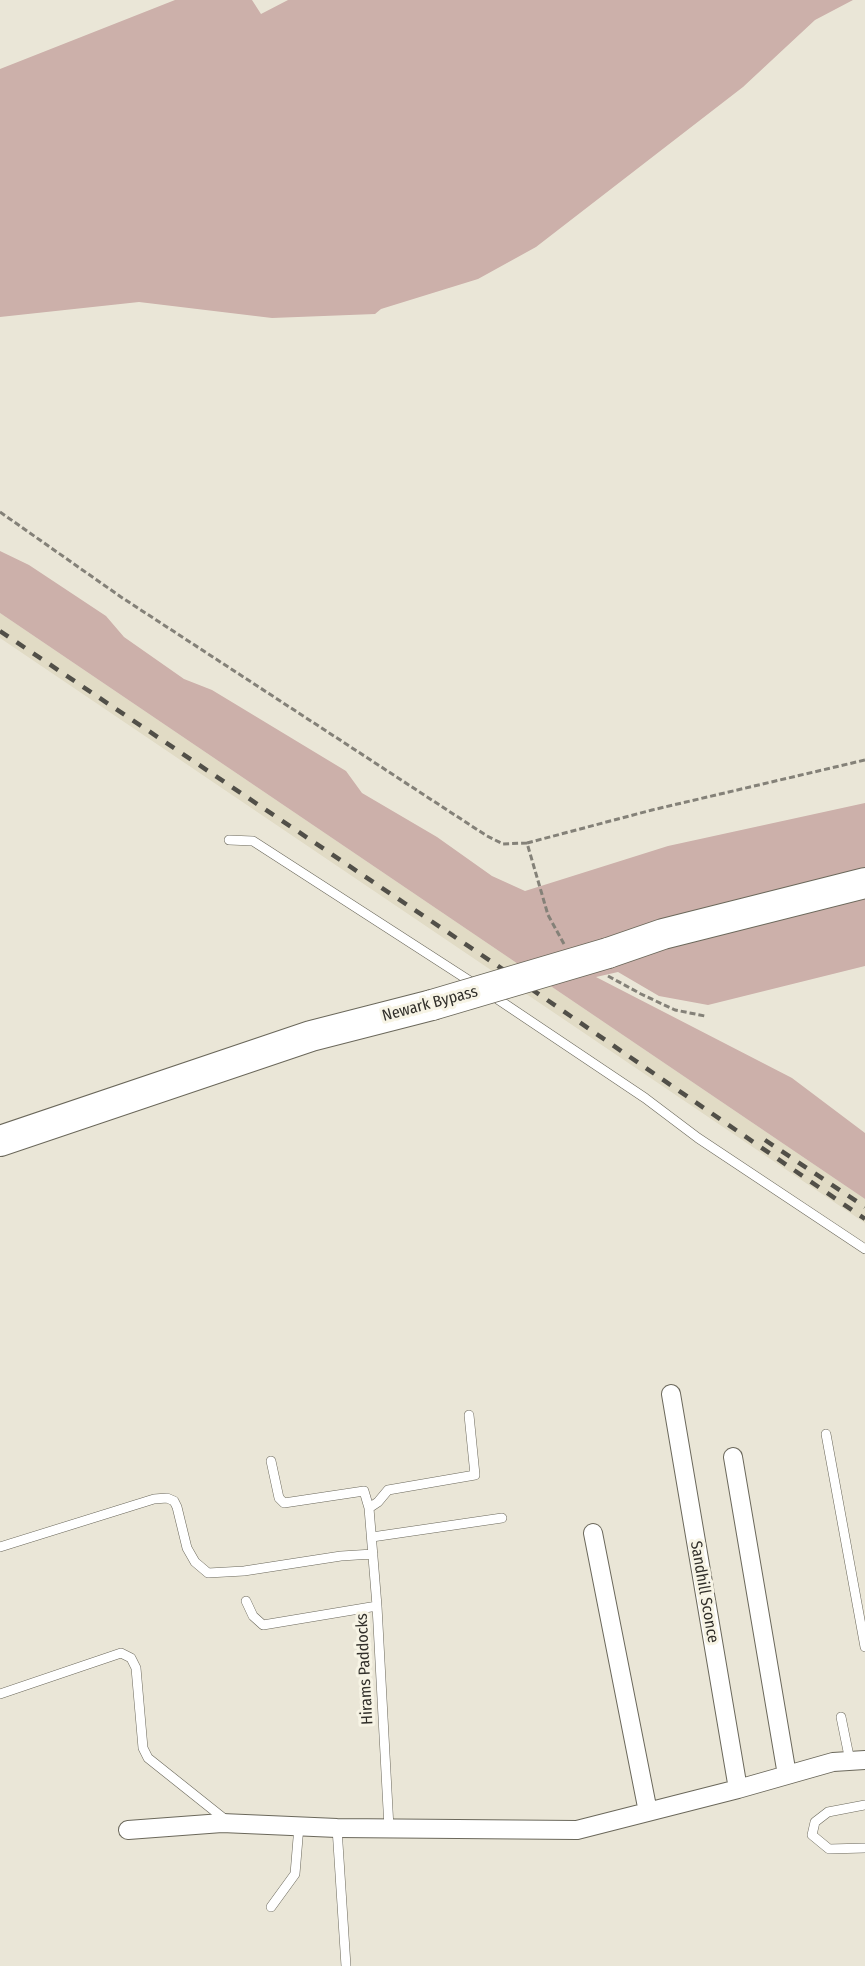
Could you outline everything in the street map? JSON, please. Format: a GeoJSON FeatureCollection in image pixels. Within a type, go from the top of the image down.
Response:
{"type":"FeatureCollection","features":[{"type":"Feature","properties":{"kind":"highway","name":"Newark Bypass"},"geometry":{"type":"LineString","coordinates":[[0,1141],[311,1036],[606,963],[663,934],[865,883]]}},
{"type":"Feature","properties":{"kind":"street","name":"Sandhill Sconce"},"geometry":{"type":"LineString","coordinates":[[671,1394],[738,1789]]}},
{"type":"Feature","properties":{"kind":"street"},"geometry":{"type":"LineString","coordinates":[[733,1457],[787,1775]]}},
{"type":"Feature","properties":{"kind":"street"},"geometry":{"type":"LineString","coordinates":[[593,1533],[648,1812]]}},
{"type":"Feature","properties":{"kind":"street"},"geometry":{"type":"LineString","coordinates":[[128,1830],[231,1823],[337,1828],[577,1830],[833,1762],[857,1760]]}},
{"type":"Feature","properties":{"kind":"lane"},"geometry":{"type":"LineString","coordinates":[[229,840],[253,841],[387,926],[540,1027],[645,1098],[698,1138],[865,1249]]}},
{"type":"Feature","properties":{"kind":"lane"},"geometry":{"type":"LineString","coordinates":[[271,1461],[279,1498],[284,1503],[364,1491],[369,1508],[378,1502],[388,1490],[475,1475],[469,1415]]}},
{"type":"Feature","properties":{"kind":"lane"},"geometry":{"type":"LineString","coordinates":[[826,1434],[865,1647]]}},
{"type":"Feature","properties":{"kind":"lane"},"geometry":{"type":"LineString","coordinates":[[0,1547],[154,1499],[167,1498],[174,1501],[177,1507],[187,1548],[195,1562],[208,1573],[244,1571],[341,1556],[373,1554]]}},
{"type":"Feature","properties":{"kind":"lane","name":"Hirams Paddocks"},"geometry":{"type":"LineString","coordinates":[[369,1508],[377,1606],[389,1828]]}},
{"type":"Feature","properties":{"kind":"lane"},"geometry":{"type":"LineString","coordinates":[[372,1537],[502,1518]]}},
{"type":"Feature","properties":{"kind":"lane"},"geometry":{"type":"LineString","coordinates":[[246,1601],[253,1616],[263,1625],[377,1606]]}},
{"type":"Feature","properties":{"kind":"lane"},"geometry":{"type":"LineString","coordinates":[[0,1694],[121,1653],[131,1658],[136,1668],[143,1748],[148,1758],[231,1823]]}},
{"type":"Feature","properties":{"kind":"lane"},"geometry":{"type":"LineString","coordinates":[[841,1717],[857,1760]]}},
{"type":"Feature","properties":{"kind":"lane"},"geometry":{"type":"LineString","coordinates":[[865,1805],[828,1812],[815,1822],[812,1835],[829,1850],[865,1848]]}},
{"type":"Feature","properties":{"kind":"lane"},"geometry":{"type":"LineString","coordinates":[[271,1907],[295,1874],[299,1826]]}},
{"type":"Feature","properties":{"kind":"lane"},"geometry":{"type":"LineString","coordinates":[[337,1828],[346,1966]]}},
{"type":"Feature","properties":{"kind":"path"},"geometry":{"type":"LineString","coordinates":[[0,512],[122,597],[487,836],[503,844],[527,843],[652,810],[865,760]]}},
{"type":"Feature","properties":{"kind":"path"},"geometry":{"type":"LineString","coordinates":[[527,843],[548,915],[562,943],[570,949]]}},
{"type":"Feature","properties":{"kind":"path"},"geometry":{"type":"LineString","coordinates":[[606,963],[641,994],[675,1010],[705,1016]]}},
{"type":"Feature","properties":{"kind":"shaded area"},"geometry":{"type":"Polygon","coordinates":[[[175,0],[252,0],[261,14],[288,0],[853,0],[815,20],[743,87],[536,247],[478,279],[381,309],[375,314],[272,318],[139,302],[0,317],[0,69],[175,0]]]}},
{"type":"Feature","properties":{"kind":"shaded area"},"geometry":{"type":"Polygon","coordinates":[[[0,551],[29,565],[106,616],[124,637],[184,679],[212,690],[346,771],[362,793],[437,837],[492,876],[525,891],[668,846],[865,803],[865,966],[708,1005],[659,996],[618,972],[596,977],[792,1078],[865,1133],[865,1199],[0,613],[0,551]]]}},
{"type":"Feature","properties":{"kind":"shaded area"},"geometry":{"type":"Polygon","coordinates":[[[0,613],[865,1199],[865,1223],[0,638],[0,613]]]}},
{"type":"Feature","properties":{"kind":"railway"},"geometry":{"type":"LineString","coordinates":[[0,631],[495,964],[865,1219]]}},
{"type":"Feature","properties":{"kind":"railway"},"geometry":{"type":"LineString","coordinates":[[765,1140],[865,1207]]}}]}
